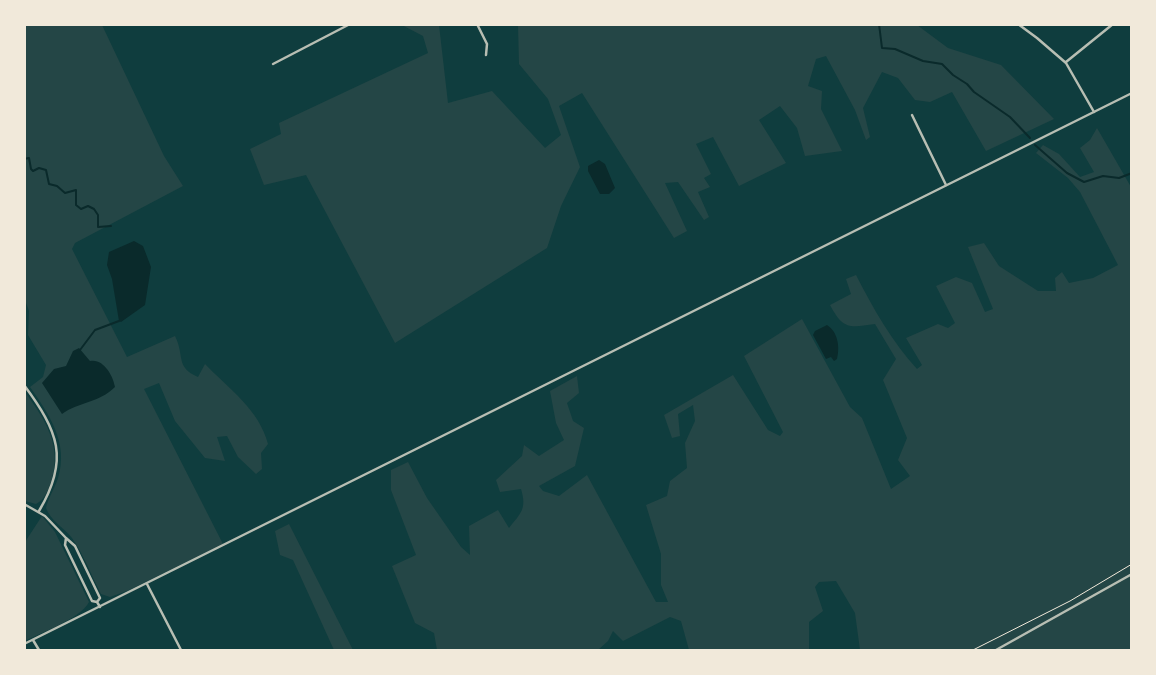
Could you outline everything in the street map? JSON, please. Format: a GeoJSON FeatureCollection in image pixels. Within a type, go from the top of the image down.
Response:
{"type":"FeatureCollection","features":[{"type":"Feature","properties":{"kind":"street"},"geometry":{"type":"LineString","coordinates":[[272,64],[350,24]]}},
{"type":"Feature","properties":{"kind":"street"},"geometry":{"type":"LineString","coordinates":[[477,24],[487,44],[486,55]]}},
{"type":"Feature","properties":{"kind":"street"},"geometry":{"type":"LineString","coordinates":[[1018,24],[1066,63],[1094,112]]}},
{"type":"Feature","properties":{"kind":"street"},"geometry":{"type":"LineString","coordinates":[[1066,63],[1112,24]]}},
{"type":"Feature","properties":{"kind":"street"},"geometry":{"type":"LineString","coordinates":[[24,644],[1132,93]]}},
{"type":"Feature","properties":{"kind":"street"},"geometry":{"type":"LineString","coordinates":[[912,115],[946,186]]}},
{"type":"Feature","properties":{"kind":"street"},"geometry":{"type":"LineString","coordinates":[[24,385],[51,425],[58,452],[54,481],[39,511]]}},
{"type":"Feature","properties":{"kind":"street"},"geometry":{"type":"LineString","coordinates":[[24,504],[39,511],[75,546],[100,598],[97,602]]}},
{"type":"Feature","properties":{"kind":"street"},"geometry":{"type":"LineString","coordinates":[[66,538],[65,545],[92,601],[97,602],[100,607]]}},
{"type":"Feature","properties":{"kind":"street"},"geometry":{"type":"LineString","coordinates":[[996,650],[1132,574]]}},
{"type":"Feature","properties":{"kind":"street"},"geometry":{"type":"LineString","coordinates":[[147,584],[181,650]]}},
{"type":"Feature","properties":{"kind":"street"},"geometry":{"type":"LineString","coordinates":[[33,640],[39,650]]}},
{"type":"Feature","properties":{"kind":"path"},"geometry":{"type":"LineString","coordinates":[[973,650],[1070,601],[1132,564]]}},
{"type":"Feature","properties":{"kind":"shaded area"},"geometry":{"type":"Polygon","coordinates":[[[400,24],[439,25],[448,103],[492,91],[545,148],[561,135],[548,99],[519,64],[518,25],[917,25],[948,48],[1001,65],[1054,119],[986,151],[952,92],[930,102],[915,100],[898,78],[882,72],[863,108],[870,137],[866,140],[855,110],[826,56],[816,59],[808,86],[822,91],[821,109],[842,151],[805,156],[797,128],[780,106],[759,120],[786,163],[739,186],[713,137],[696,144],[711,174],[704,178],[710,187],[698,192],[709,217],[704,220],[678,182],[665,183],[687,231],[674,238],[582,93],[559,106],[580,167],[561,206],[547,248],[395,343],[306,175],[264,185],[250,149],[281,134],[279,123],[428,53],[423,36],[400,24]]]}},
{"type":"Feature","properties":{"kind":"shaded area"},"geometry":{"type":"Polygon","coordinates":[[[24,25],[102,25],[164,156],[183,186],[75,243],[72,249],[127,357],[175,336],[186,369],[198,377],[205,364],[258,420],[268,444],[261,453],[262,469],[256,474],[238,457],[227,436],[217,437],[225,461],[205,458],[175,421],[159,383],[144,389],[223,544],[110,597],[101,594],[69,534],[46,508],[58,478],[61,453],[50,418],[30,387],[43,377],[46,365],[28,335],[29,311],[25,300],[24,25]]]}},
{"type":"Feature","properties":{"kind":"shaded area"},"geometry":{"type":"Polygon","coordinates":[[[1097,128],[1131,187],[1131,650],[860,650],[855,613],[836,581],[819,582],[815,587],[823,611],[809,622],[809,650],[689,650],[681,621],[670,617],[623,641],[613,631],[608,641],[598,650],[437,650],[434,633],[415,623],[392,566],[416,555],[391,490],[391,470],[408,462],[427,498],[461,547],[470,555],[469,526],[498,510],[509,528],[520,514],[523,506],[521,489],[500,492],[496,480],[522,456],[524,445],[539,456],[564,440],[556,423],[550,391],[577,376],[579,393],[567,403],[573,421],[584,428],[575,466],[539,486],[543,491],[559,496],[587,475],[656,602],[668,602],[661,585],[661,554],[646,505],[667,496],[670,481],[687,468],[685,443],[695,421],[693,405],[678,414],[680,436],[672,438],[664,415],[733,375],[768,430],[780,436],[783,432],[744,356],[802,319],[850,407],[862,418],[891,489],[910,476],[898,460],[907,438],[883,380],[896,359],[875,324],[847,325],[839,319],[830,305],[851,294],[846,279],[856,275],[899,348],[917,369],[922,365],[906,338],[938,324],[948,328],[955,323],[936,286],[956,277],[972,283],[985,312],[993,309],[968,247],[984,243],[999,266],[1038,291],[1056,291],[1055,278],[1062,272],[1069,283],[1093,278],[1118,265],[1080,192],[1068,178],[1036,153],[1043,145],[1059,154],[1080,177],[1094,172],[1080,148],[1090,140],[1097,128]]]}},
{"type":"Feature","properties":{"kind":"shaded area"},"geometry":{"type":"Polygon","coordinates":[[[599,160],[605,164],[615,188],[609,194],[600,194],[588,171],[588,166],[599,160]]]}},
{"type":"Feature","properties":{"kind":"shaded area"},"geometry":{"type":"Polygon","coordinates":[[[134,241],[143,246],[151,267],[145,305],[121,322],[107,265],[109,252],[134,241]]]}},
{"type":"Feature","properties":{"kind":"shaded area"},"geometry":{"type":"Polygon","coordinates":[[[827,325],[834,332],[838,345],[837,359],[834,361],[831,357],[826,359],[813,335],[827,325]]]}},
{"type":"Feature","properties":{"kind":"shaded area"},"geometry":{"type":"Polygon","coordinates":[[[79,348],[90,361],[99,362],[107,368],[115,387],[102,396],[62,414],[42,383],[54,369],[66,366],[73,351],[79,348]]]}},
{"type":"Feature","properties":{"kind":"shaded area"},"geometry":{"type":"Polygon","coordinates":[[[24,391],[45,423],[55,457],[49,489],[36,504],[25,501],[24,391]]]}},
{"type":"Feature","properties":{"kind":"shaded area"},"geometry":{"type":"Polygon","coordinates":[[[42,516],[55,532],[89,602],[78,614],[25,641],[25,542],[42,516]]]}},
{"type":"Feature","properties":{"kind":"shaded area"},"geometry":{"type":"Polygon","coordinates":[[[289,524],[353,650],[334,650],[293,560],[280,555],[275,531],[289,524]]]}},
{"type":"Feature","properties":{"kind":"waterway"},"geometry":{"type":"LineString","coordinates":[[879,24],[882,48],[895,49],[923,61],[942,64],[974,92],[1010,117],[1030,138]]}},
{"type":"Feature","properties":{"kind":"waterway"},"geometry":{"type":"LineString","coordinates":[[1035,145],[1067,173],[1084,182],[1103,176],[1119,178],[1132,173]]}},
{"type":"Feature","properties":{"kind":"waterway"},"geometry":{"type":"LineString","coordinates":[[24,159],[29,158],[33,171],[39,168],[46,170],[49,184],[57,186],[65,193],[76,190],[76,205],[81,209],[88,206],[94,209],[98,215],[98,227],[111,226]]}},
{"type":"Feature","properties":{"kind":"waterway"},"geometry":{"type":"LineString","coordinates":[[80,350],[95,330],[119,321]]}}]}
